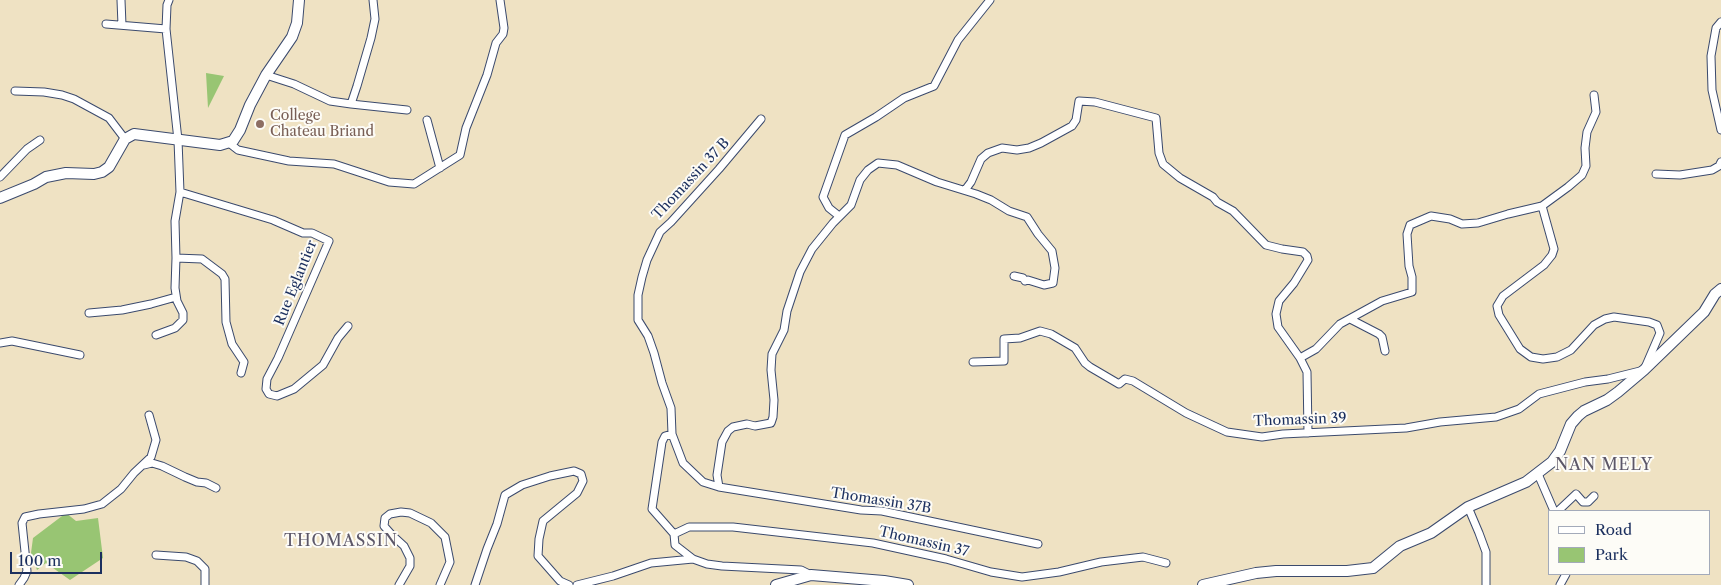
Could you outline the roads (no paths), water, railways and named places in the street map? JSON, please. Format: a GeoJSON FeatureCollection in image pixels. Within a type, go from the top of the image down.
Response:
{"type":"FeatureCollection","features":[{"type":"Feature","properties":{"kind":"main road"},"geometry":{"type":"LineString","coordinates":[[0,198],[46,177],[66,173],[94,174],[102,172],[109,167],[125,139],[134,134],[220,145],[229,143],[240,130],[250,105],[266,75],[292,37],[298,23],[299,0]]}},
{"type":"Feature","properties":{"kind":"main road"},"geometry":{"type":"LineString","coordinates":[[1203,585],[1256,573],[1276,571],[1347,572],[1373,568],[1400,546],[1431,533],[1468,507],[1526,482],[1538,474],[1556,456],[1571,424],[1584,411],[1607,400],[1644,370],[1704,312],[1715,294],[1721,289]]}},
{"type":"Feature","properties":{"kind":"main road"},"geometry":{"type":"LineString","coordinates":[[776,585],[811,575],[884,581],[908,585]]}},
{"type":"Feature","properties":{"kind":"street"},"geometry":{"type":"LineString","coordinates":[[121,0],[122,25]]}},
{"type":"Feature","properties":{"kind":"street"},"geometry":{"type":"LineString","coordinates":[[156,335],[175,328],[183,320],[183,313],[176,298],[175,220],[180,192],[178,140],[166,29],[169,0]]}},
{"type":"Feature","properties":{"kind":"street"},"geometry":{"type":"LineString","coordinates":[[351,104],[371,38],[375,19],[373,0]]}},
{"type":"Feature","properties":{"kind":"street"},"geometry":{"type":"LineString","coordinates":[[229,143],[238,150],[289,161],[334,164],[389,182],[414,184],[460,155],[466,128],[487,75],[496,43],[503,34],[504,28],[500,0]]}},
{"type":"Feature","properties":{"kind":"street"},"geometry":{"type":"LineString","coordinates":[[839,216],[829,208],[823,197],[845,135],[904,98],[934,86],[958,40],[990,0]]}},
{"type":"Feature","properties":{"kind":"street"},"geometry":{"type":"LineString","coordinates":[[1721,22],[1716,28],[1711,56],[1712,90],[1721,130]]}},
{"type":"Feature","properties":{"kind":"street"},"geometry":{"type":"LineString","coordinates":[[106,24],[166,29]]}},
{"type":"Feature","properties":{"kind":"street"},"geometry":{"type":"LineString","coordinates":[[266,75],[294,84],[330,101],[407,110]]}},
{"type":"Feature","properties":{"kind":"street"},"geometry":{"type":"LineString","coordinates":[[15,91],[44,92],[74,99],[109,118],[125,139]]}},
{"type":"Feature","properties":{"kind":"street"},"geometry":{"type":"LineString","coordinates":[[1300,358],[1316,349],[1340,324],[1382,301],[1412,292],[1408,234],[1410,225],[1430,216],[1450,219],[1462,224],[1478,223],[1542,206],[1582,175],[1586,166],[1585,148],[1587,132],[1596,112],[1594,95]]}},
{"type":"Feature","properties":{"kind":"street"},"geometry":{"type":"LineString","coordinates":[[965,190],[971,182],[981,159],[988,153],[1002,148],[1017,150],[1029,148],[1072,126],[1076,120],[1079,100],[1104,104],[1156,118],[1158,153],[1163,164],[1180,178],[1213,197],[1232,212],[1266,245],[1305,254],[1308,260],[1294,283],[1279,301],[1276,314],[1278,327],[1300,358],[1307,372],[1308,432]]}},
{"type":"Feature","properties":{"kind":"street","name":"Thomassin 37 B"},"geometry":{"type":"LineString","coordinates":[[719,487],[703,482],[683,463],[672,434],[671,408],[651,344],[638,320],[638,295],[647,260],[660,232],[719,169],[761,119]]}},
{"type":"Feature","properties":{"kind":"street"},"geometry":{"type":"LineString","coordinates":[[427,120],[440,168]]}},
{"type":"Feature","properties":{"kind":"street"},"geometry":{"type":"LineString","coordinates":[[0,177],[27,149],[40,140]]}},
{"type":"Feature","properties":{"kind":"street"},"geometry":{"type":"LineString","coordinates":[[1656,174],[1680,175],[1712,170],[1719,166],[1721,162]]}},
{"type":"Feature","properties":{"kind":"street"},"geometry":{"type":"LineString","coordinates":[[719,487],[718,474],[722,442],[728,431],[733,427],[747,424],[755,426],[771,423],[774,400],[771,370],[772,354],[784,330],[800,272],[812,249],[839,216],[851,205],[860,180],[868,170],[878,163],[896,164],[937,182],[991,200],[1009,211],[1027,217],[1052,251],[1055,268],[1052,283],[1044,285],[1028,280],[1025,281],[1023,278],[1014,276]]}},
{"type":"Feature","properties":{"kind":"street","name":"Rue Eglantier"},"geometry":{"type":"LineString","coordinates":[[180,192],[273,220],[302,233],[312,234],[329,241],[267,378],[266,390],[269,394],[277,396],[294,389],[310,376],[327,360],[338,338],[348,326]]}},
{"type":"Feature","properties":{"kind":"street"},"geometry":{"type":"LineString","coordinates":[[1542,206],[1554,249],[1552,255],[1544,265],[1503,296],[1497,306],[1499,315],[1520,349],[1532,357],[1543,359],[1556,357],[1571,350],[1594,325],[1604,319],[1614,317],[1649,322],[1657,325],[1660,332],[1644,370]]}},
{"type":"Feature","properties":{"kind":"street"},"geometry":{"type":"LineString","coordinates":[[176,258],[202,259],[225,278],[226,322],[232,344],[244,362],[241,373]]}},
{"type":"Feature","properties":{"kind":"street"},"geometry":{"type":"LineString","coordinates":[[89,313],[122,310],[176,298]]}},
{"type":"Feature","properties":{"kind":"street"},"geometry":{"type":"LineString","coordinates":[[1350,319],[1379,334],[1382,338],[1384,352]]}},
{"type":"Feature","properties":{"kind":"street","name":"Thomassin 39"},"geometry":{"type":"LineString","coordinates":[[973,362],[1004,361],[1004,339],[1020,338],[1040,331],[1051,334],[1075,348],[1090,367],[1120,384],[1125,379],[1133,381],[1186,413],[1227,432],[1262,437],[1308,432],[1406,428],[1440,422],[1496,417],[1519,409],[1539,394],[1644,370]]}},
{"type":"Feature","properties":{"kind":"street"},"geometry":{"type":"LineString","coordinates":[[0,342],[12,341],[80,355]]}},
{"type":"Feature","properties":{"kind":"street"},"geometry":{"type":"LineString","coordinates":[[19,585],[26,571],[22,523],[24,517],[84,509],[102,504],[121,489],[151,457],[156,440],[149,415]]}},
{"type":"Feature","properties":{"kind":"street"},"geometry":{"type":"LineString","coordinates":[[672,434],[665,436],[662,442],[652,509],[674,534],[675,544],[693,558],[707,564],[801,570],[811,575]]}},
{"type":"Feature","properties":{"kind":"street"},"geometry":{"type":"LineString","coordinates":[[142,466],[152,463],[216,488]]}},
{"type":"Feature","properties":{"kind":"street"},"geometry":{"type":"LineString","coordinates":[[475,585],[497,524],[504,495],[522,485],[574,470],[581,474],[583,482],[576,493],[543,521],[538,556],[560,581],[569,585]]}},
{"type":"Feature","properties":{"kind":"street"},"geometry":{"type":"LineString","coordinates":[[1538,474],[1556,510]]}},
{"type":"Feature","properties":{"kind":"street","name":"Thomassin 37B"},"geometry":{"type":"LineString","coordinates":[[719,487],[860,510],[882,511],[1038,544]]}},
{"type":"Feature","properties":{"kind":"street"},"geometry":{"type":"LineString","coordinates":[[1557,510],[1576,494],[1584,502],[1588,502],[1594,496]]}},
{"type":"Feature","properties":{"kind":"street"},"geometry":{"type":"LineString","coordinates":[[1468,507],[1486,552],[1486,585]]}},
{"type":"Feature","properties":{"kind":"street"},"geometry":{"type":"LineString","coordinates":[[399,585],[410,566],[410,558],[404,546],[384,526],[385,518],[390,514],[401,512],[410,513],[431,523],[445,538],[450,562],[440,585]]}},
{"type":"Feature","properties":{"kind":"street","name":"Thomassin 37"},"geometry":{"type":"LineString","coordinates":[[674,534],[689,527],[733,527],[873,543],[946,559],[991,572],[1022,577],[1143,556],[1166,563]]}},
{"type":"Feature","properties":{"kind":"street"},"geometry":{"type":"LineString","coordinates":[[156,555],[186,557],[197,561],[205,569],[205,585]]}},
{"type":"Feature","properties":{"kind":"street"},"geometry":{"type":"LineString","coordinates":[[578,585],[651,563],[693,558]]}},
{"type":"Feature","properties":{"kind":"place","name":"College Chateau Briand"},"geometry":{"type":"Point","coordinates":[260,124]}},
{"type":"Feature","properties":{"kind":"district","name":"NAN MELY"},"geometry":{"type":"Point","coordinates":[1604,465]}},
{"type":"Feature","properties":{"kind":"district","name":"THOMASSIN"},"geometry":{"type":"Point","coordinates":[341,541]}}]}
